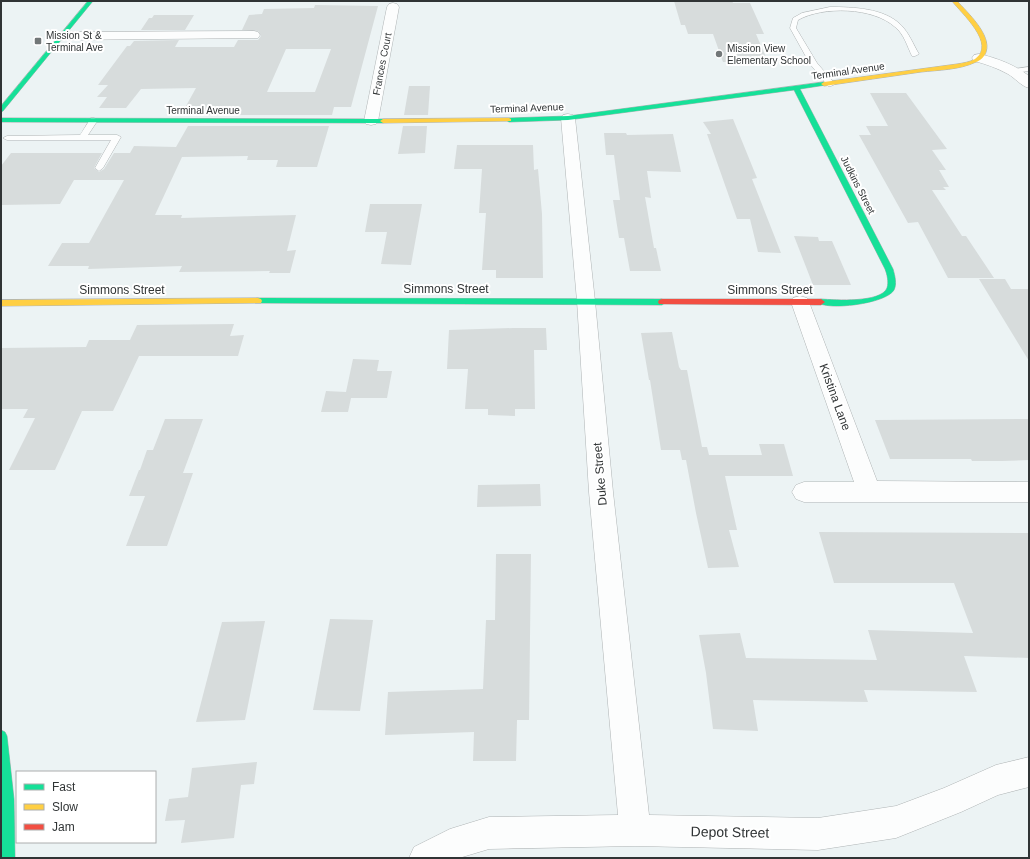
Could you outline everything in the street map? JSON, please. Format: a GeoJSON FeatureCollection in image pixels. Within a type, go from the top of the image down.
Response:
{"type":"FeatureCollection","features":[{"type":"Feature","properties":{"kind":"street"},"geometry":{"type":"LineString","coordinates":[[1,110],[91,1]]}},
{"type":"Feature","properties":{"kind":"street"},"geometry":{"type":"LineString","coordinates":[[954,1],[982,34],[985,44],[984,52],[979,58],[1014,71],[1029,84]]}},
{"type":"Feature","properties":{"kind":"street","name":"Frances Court"},"geometry":{"type":"LineString","coordinates":[[371,121],[393,7]]}},
{"type":"Feature","properties":{"kind":"street"},"geometry":{"type":"LineString","coordinates":[[62,36],[254,35]]}},
{"type":"Feature","properties":{"kind":"street","name":"Terminal Avenue"},"geometry":{"type":"LineString","coordinates":[[1,120],[541,120],[568,118],[797,89],[950,68],[979,58]]}},
{"type":"Feature","properties":{"kind":"street","name":"Judkins Street"},"geometry":{"type":"LineString","coordinates":[[797,89],[889,269],[892,282],[889,292]]}},
{"type":"Feature","properties":{"kind":"street","name":"Duke Street"},"geometry":{"type":"LineString","coordinates":[[568,118],[586,301],[601,492],[635,830]]}},
{"type":"Feature","properties":{"kind":"street","name":"Simmons Street"},"geometry":{"type":"LineString","coordinates":[[1,303],[586,301],[866,302],[882,298],[889,292]]}},
{"type":"Feature","properties":{"kind":"street","name":"Kristina Lane"},"geometry":{"type":"LineString","coordinates":[[800,302],[869,491]]}},
{"type":"Feature","properties":{"kind":"street"},"geometry":{"type":"LineString","coordinates":[[804,492],[1029,492]]}},
{"type":"Feature","properties":{"kind":"street"},"geometry":{"type":"LineString","coordinates":[[1,736],[8,799],[8,858]]}},
{"type":"Feature","properties":{"kind":"street","name":"Depot Street"},"geometry":{"type":"LineString","coordinates":[[425,858],[450,845],[489,833],[635,830],[810,834],[826,833],[896,822],[950,801],[996,780],[1029,772]]}},
{"type":"Feature","properties":{"kind":"lane"},"geometry":{"type":"LineString","coordinates":[[831,84],[814,64],[793,28],[795,19],[800,15],[823,9],[840,9],[858,10],[886,18],[894,22],[902,29],[915,54]]}},
{"type":"Feature","properties":{"kind":"lane"},"geometry":{"type":"LineString","coordinates":[[1014,71],[1029,69]]}},
{"type":"Feature","properties":{"kind":"lane"},"geometry":{"type":"LineString","coordinates":[[82,138],[94,120]]}},
{"type":"Feature","properties":{"kind":"lane"},"geometry":{"type":"LineString","coordinates":[[7,138],[117,137],[100,168]]}},
{"type":"Feature","properties":{"kind":"building"},"geometry":{"type":"Polygon","coordinates":[[[674,1],[732,1],[733,3],[750,3],[764,34],[756,34],[768,62],[723,62],[713,34],[688,34],[685,25],[681,25],[674,1]]]}},
{"type":"Feature","properties":{"kind":"building"},"geometry":{"type":"Polygon","coordinates":[[[315,5],[378,6],[351,107],[334,107],[332,115],[194,115],[199,106],[186,106],[196,88],[141,89],[126,108],[99,108],[107,97],[97,97],[108,85],[98,85],[127,46],[130,46],[134,41],[179,40],[175,47],[234,47],[238,40],[258,40],[261,36],[258,31],[242,30],[249,15],[262,14],[264,9],[314,8],[315,5]],[[286,49],[267,92],[315,92],[331,49],[286,49]]]}},
{"type":"Feature","properties":{"kind":"building"},"geometry":{"type":"Polygon","coordinates":[[[154,15],[194,15],[185,30],[141,30],[149,18],[152,18],[154,15]]]}},
{"type":"Feature","properties":{"kind":"building"},"geometry":{"type":"Polygon","coordinates":[[[409,86],[430,86],[428,115],[404,115],[409,86]]]}},
{"type":"Feature","properties":{"kind":"building"},"geometry":{"type":"Polygon","coordinates":[[[870,93],[906,93],[947,149],[932,150],[946,170],[939,170],[949,187],[943,187],[946,190],[932,190],[962,236],[966,236],[994,278],[948,278],[918,222],[908,223],[859,135],[871,135],[866,126],[888,126],[870,93]]]}},
{"type":"Feature","properties":{"kind":"building"},"geometry":{"type":"Polygon","coordinates":[[[733,119],[757,178],[752,179],[781,253],[758,252],[750,219],[737,219],[707,134],[711,134],[703,122],[733,119]]]}},
{"type":"Feature","properties":{"kind":"building"},"geometry":{"type":"Polygon","coordinates":[[[188,126],[329,126],[317,167],[276,167],[278,160],[247,160],[248,156],[182,157],[155,215],[182,215],[181,218],[296,215],[287,251],[296,250],[290,273],[269,273],[270,271],[179,272],[182,266],[88,269],[89,266],[48,266],[62,243],[89,243],[124,180],[74,180],[60,204],[1,205],[1,166],[11,153],[102,153],[94,168],[99,172],[104,169],[114,153],[130,153],[134,146],[176,147],[188,126]]]}},
{"type":"Feature","properties":{"kind":"building"},"geometry":{"type":"Polygon","coordinates":[[[403,126],[427,126],[425,153],[398,154],[403,126]]]}},
{"type":"Feature","properties":{"kind":"building"},"geometry":{"type":"Polygon","coordinates":[[[604,133],[626,133],[627,135],[673,134],[681,172],[647,171],[651,198],[645,197],[654,248],[656,248],[661,271],[630,271],[624,238],[619,238],[613,200],[620,200],[614,155],[606,155],[604,133]]]}},
{"type":"Feature","properties":{"kind":"building"},"geometry":{"type":"Polygon","coordinates":[[[457,145],[533,145],[534,170],[538,169],[542,214],[543,278],[496,278],[496,270],[482,270],[486,213],[479,213],[482,169],[454,169],[457,145]]]}},
{"type":"Feature","properties":{"kind":"building"},"geometry":{"type":"Polygon","coordinates":[[[370,204],[422,204],[411,265],[381,264],[387,232],[365,232],[370,204]]]}},
{"type":"Feature","properties":{"kind":"building"},"geometry":{"type":"Polygon","coordinates":[[[794,236],[818,237],[819,241],[832,241],[851,285],[813,285],[794,236]]]}},
{"type":"Feature","properties":{"kind":"building"},"geometry":{"type":"Polygon","coordinates":[[[979,279],[1005,279],[1011,289],[1029,289],[1029,361],[979,279]]]}},
{"type":"Feature","properties":{"kind":"building"},"geometry":{"type":"Polygon","coordinates":[[[234,324],[230,336],[244,335],[238,356],[139,356],[113,411],[82,411],[55,470],[9,470],[35,418],[23,418],[28,409],[1,409],[1,348],[86,347],[89,340],[130,340],[137,325],[234,324]]]}},
{"type":"Feature","properties":{"kind":"building"},"geometry":{"type":"Polygon","coordinates":[[[546,328],[547,350],[534,350],[535,409],[515,409],[515,416],[488,415],[488,409],[465,409],[468,369],[447,369],[449,330],[546,328]]]}},
{"type":"Feature","properties":{"kind":"building"},"geometry":{"type":"Polygon","coordinates":[[[672,332],[679,367],[681,370],[687,370],[702,447],[707,447],[709,455],[762,455],[759,444],[784,444],[793,476],[725,476],[737,530],[729,530],[739,567],[708,568],[686,460],[682,460],[680,450],[661,450],[641,333],[672,332]]]}},
{"type":"Feature","properties":{"kind":"building"},"geometry":{"type":"Polygon","coordinates":[[[353,359],[379,360],[377,371],[392,371],[387,398],[351,398],[348,412],[321,412],[326,391],[346,392],[353,359]]]}},
{"type":"Feature","properties":{"kind":"building"},"geometry":{"type":"Polygon","coordinates":[[[165,419],[203,419],[183,473],[193,473],[167,546],[126,546],[145,496],[129,496],[147,450],[153,450],[165,419]]]}},
{"type":"Feature","properties":{"kind":"building"},"geometry":{"type":"Polygon","coordinates":[[[1029,419],[1029,460],[1002,461],[972,461],[971,459],[890,459],[875,420],[1029,419]]]}},
{"type":"Feature","properties":{"kind":"building"},"geometry":{"type":"Polygon","coordinates":[[[540,484],[541,506],[477,507],[478,485],[540,484]]]}},
{"type":"Feature","properties":{"kind":"building"},"geometry":{"type":"Polygon","coordinates":[[[819,532],[1029,533],[1029,658],[964,656],[977,692],[864,690],[868,702],[753,700],[758,731],[713,729],[706,673],[699,635],[740,633],[746,658],[877,660],[868,630],[973,633],[954,583],[834,583],[819,532]]]}},
{"type":"Feature","properties":{"kind":"building"},"geometry":{"type":"Polygon","coordinates":[[[496,554],[531,554],[529,720],[517,720],[516,761],[473,761],[474,732],[385,735],[388,692],[483,689],[486,620],[495,620],[496,554]]]}},
{"type":"Feature","properties":{"kind":"building"},"geometry":{"type":"Polygon","coordinates":[[[330,619],[373,620],[360,711],[313,710],[330,619]]]}},
{"type":"Feature","properties":{"kind":"building"},"geometry":{"type":"Polygon","coordinates":[[[265,621],[245,720],[196,722],[222,622],[265,621]]]}},
{"type":"Feature","properties":{"kind":"building"},"geometry":{"type":"Polygon","coordinates":[[[257,762],[254,784],[241,785],[234,838],[181,843],[185,820],[165,821],[169,799],[188,797],[192,768],[257,762]]]}},
{"type":"Feature","properties":{"kind":"traffic: fast"},"geometry":{"type":"LineString","coordinates":[[1,110],[91,1]]}},
{"type":"Feature","properties":{"kind":"traffic: fast"},"geometry":{"type":"LineString","coordinates":[[509,120],[568,118],[824,84]]}},
{"type":"Feature","properties":{"kind":"traffic: fast"},"geometry":{"type":"LineString","coordinates":[[797,89],[889,269],[891,280],[890,290],[885,295],[869,301],[837,303],[821,302]]}},
{"type":"Feature","properties":{"kind":"traffic: fast"},"geometry":{"type":"LineString","coordinates":[[1,120],[383,121]]}},
{"type":"Feature","properties":{"kind":"traffic: fast"},"geometry":{"type":"LineString","coordinates":[[258,301],[662,302]]}},
{"type":"Feature","properties":{"kind":"traffic: fast"},"geometry":{"type":"LineString","coordinates":[[1,736],[8,799],[8,858]]}},
{"type":"Feature","properties":{"kind":"traffic: slow"},"geometry":{"type":"LineString","coordinates":[[824,84],[957,66],[978,59],[983,53],[985,45],[983,37],[972,21],[954,1]]}},
{"type":"Feature","properties":{"kind":"traffic: slow"},"geometry":{"type":"LineString","coordinates":[[383,121],[509,120]]}},
{"type":"Feature","properties":{"kind":"traffic: slow"},"geometry":{"type":"LineString","coordinates":[[1,303],[258,301]]}},
{"type":"Feature","properties":{"kind":"traffic: jam"},"geometry":{"type":"LineString","coordinates":[[662,302],[821,302]]}},
{"type":"Feature","properties":{"kind":"place","name":"Mission St & Terminal Ave"},"geometry":{"type":"Point","coordinates":[38,41]}},
{"type":"Feature","properties":{"kind":"place","name":"Mission View Elementary School"},"geometry":{"type":"Point","coordinates":[719,54]}}]}
